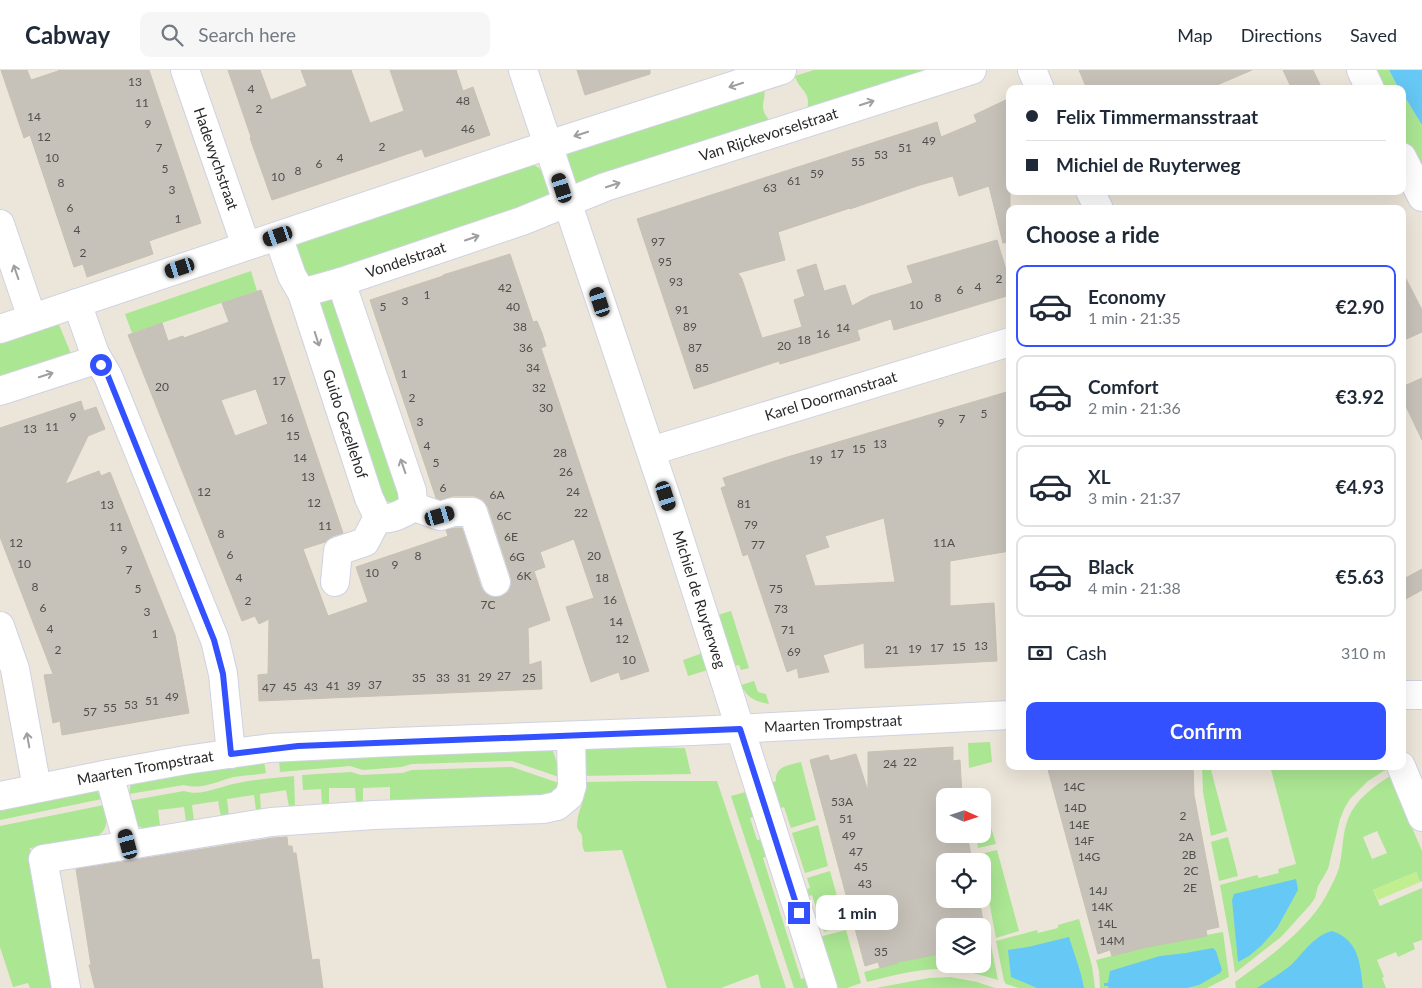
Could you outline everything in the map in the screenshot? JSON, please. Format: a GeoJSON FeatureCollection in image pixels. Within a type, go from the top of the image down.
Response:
{"type":"FeatureCollection","features":[{"type":"Feature","properties":{"kind":"street","name":"Hadewychstraat"},"geometry":{"type":"LineString","coordinates":[[185,70],[246,246]]}},
{"type":"Feature","properties":{"kind":"street","name":"Michiel de Ruyterweg"},"geometry":{"type":"LineString","coordinates":[[523,70],[651,451],[823,988]]}},
{"type":"Feature","properties":{"kind":"street"},"geometry":{"type":"LineString","coordinates":[[0,329],[548,145],[782,70]]}},
{"type":"Feature","properties":{"kind":"street","name":"Van Rijckevorselstraat"},"geometry":{"type":"LineString","coordinates":[[567,203],[605,188],[972,70]]}},
{"type":"Feature","properties":{"kind":"street"},"geometry":{"type":"LineString","coordinates":[[1032,70],[1038,85]]}},
{"type":"Feature","properties":{"kind":"street"},"geometry":{"type":"LineString","coordinates":[[1361,70],[1368,85]]}},
{"type":"Feature","properties":{"kind":"street"},"geometry":{"type":"LineString","coordinates":[[1406,165],[1422,197]]}},
{"type":"Feature","properties":{"kind":"street","name":"Vondelstraat"},"geometry":{"type":"LineString","coordinates":[[302,293],[341,282],[522,221],[567,203]]}},
{"type":"Feature","properties":{"kind":"street"},"geometry":{"type":"LineString","coordinates":[[0,224],[32,318]]}},
{"type":"Feature","properties":{"kind":"street"},"geometry":{"type":"LineString","coordinates":[[278,236],[292,276],[302,293]]}},
{"type":"Feature","properties":{"kind":"street"},"geometry":{"type":"LineString","coordinates":[[335,582],[338,551],[365,542],[378,517],[384,519],[392,518],[409,510],[413,502],[412,491],[341,282]]}},
{"type":"Feature","properties":{"kind":"street","name":"Guido Gezellehof"},"geometry":{"type":"LineString","coordinates":[[302,293],[369,498],[378,517]]}},
{"type":"Feature","properties":{"kind":"street"},"geometry":{"type":"LineString","coordinates":[[77,303],[95,354],[108,376],[214,640],[223,674],[231,754]]}},
{"type":"Feature","properties":{"kind":"street","name":"Karel Doormanstraat"},"geometry":{"type":"LineString","coordinates":[[651,451],[1006,343]]}},
{"type":"Feature","properties":{"kind":"street"},"geometry":{"type":"LineString","coordinates":[[0,391],[86,362],[95,354]]}},
{"type":"Feature","properties":{"kind":"street"},"geometry":{"type":"LineString","coordinates":[[412,506],[440,516],[453,512],[473,512],[496,582]]}},
{"type":"Feature","properties":{"kind":"street"},"geometry":{"type":"LineString","coordinates":[[0,626],[15,668],[37,788]]}},
{"type":"Feature","properties":{"kind":"street"},"geometry":{"type":"LineString","coordinates":[[1406,695],[1422,695]]}},
{"type":"Feature","properties":{"kind":"street","name":"Maarten Trompstraat"},"geometry":{"type":"LineString","coordinates":[[0,796],[186,760],[298,746],[740,729],[1006,715]]}},
{"type":"Feature","properties":{"kind":"street"},"geometry":{"type":"LineString","coordinates":[[66,988],[43,859],[271,822],[382,815],[543,810],[557,806],[569,796],[572,786],[572,736]]}},
{"type":"Feature","properties":{"kind":"street"},"geometry":{"type":"LineString","coordinates":[[1402,770],[1422,817]]}},
{"type":"Feature","properties":{"kind":"street"},"geometry":{"type":"LineString","coordinates":[[109,774],[128,844]]}},
{"type":"Feature","properties":{"kind":"green space"},"geometry":{"type":"Polygon","coordinates":[[[814,70],[951,70],[807,110],[808,99],[795,76],[814,70]]]}},
{"type":"Feature","properties":{"kind":"green space"},"geometry":{"type":"Polygon","coordinates":[[[1371,70],[1389,70],[1397,85],[1378,85],[1371,70]]]}},
{"type":"Feature","properties":{"kind":"green space"},"geometry":{"type":"Polygon","coordinates":[[[763,86],[764,113],[773,123],[579,185],[573,179],[567,160],[569,151],[763,86]]]}},
{"type":"Feature","properties":{"kind":"green space"},"geometry":{"type":"Polygon","coordinates":[[[1406,99],[1422,125],[1422,176],[1406,142],[1406,99]]]}},
{"type":"Feature","properties":{"kind":"green space"},"geometry":{"type":"Polygon","coordinates":[[[531,164],[540,169],[546,178],[549,188],[548,199],[321,279],[306,277],[295,256],[297,246],[303,239],[531,164]]]}},
{"type":"Feature","properties":{"kind":"green space"},"geometry":{"type":"Polygon","coordinates":[[[251,271],[257,291],[132,333],[125,314],[251,271]]]}},
{"type":"Feature","properties":{"kind":"green space"},"geometry":{"type":"Polygon","coordinates":[[[331,294],[400,474],[399,496],[397,501],[394,502],[384,500],[378,495],[313,305],[331,294]]]}},
{"type":"Feature","properties":{"kind":"green space"},"geometry":{"type":"Polygon","coordinates":[[[57,320],[72,356],[0,381],[0,340],[57,320]]]}},
{"type":"Feature","properties":{"kind":"green space"},"geometry":{"type":"Polygon","coordinates":[[[731,611],[749,668],[741,670],[739,665],[734,666],[718,615],[731,611]]]}},
{"type":"Feature","properties":{"kind":"green space"},"geometry":{"type":"Polygon","coordinates":[[[700,652],[711,669],[688,676],[683,660],[700,654],[700,652]]]}},
{"type":"Feature","properties":{"kind":"green space"},"geometry":{"type":"Polygon","coordinates":[[[754,681],[758,692],[766,694],[769,704],[752,699],[741,685],[754,681]]]}},
{"type":"Feature","properties":{"kind":"green space"},"geometry":{"type":"Polygon","coordinates":[[[990,742],[992,762],[969,768],[968,743],[990,742]]]}},
{"type":"Feature","properties":{"kind":"green space"},"geometry":{"type":"Polygon","coordinates":[[[588,746],[685,748],[691,774],[580,776],[579,769],[588,746]]]}},
{"type":"Feature","properties":{"kind":"green space"},"geometry":{"type":"Polygon","coordinates":[[[552,748],[559,769],[559,777],[512,761],[412,764],[401,767],[363,770],[350,766],[280,772],[279,760],[552,748]]]}},
{"type":"Feature","properties":{"kind":"green space"},"geometry":{"type":"Polygon","coordinates":[[[264,761],[266,773],[234,777],[204,786],[184,785],[129,794],[131,782],[264,761]]]}},
{"type":"Feature","properties":{"kind":"green space"},"geometry":{"type":"Polygon","coordinates":[[[801,762],[816,820],[791,828],[784,807],[779,809],[770,784],[776,781],[776,776],[780,769],[801,762]]]}},
{"type":"Feature","properties":{"kind":"green space"},"geometry":{"type":"Polygon","coordinates":[[[512,767],[559,783],[559,787],[550,798],[390,803],[390,787],[363,788],[363,804],[356,803],[355,788],[329,788],[329,805],[322,805],[321,789],[303,790],[302,775],[351,772],[361,775],[402,773],[412,770],[512,767]]]}},
{"type":"Feature","properties":{"kind":"green space"},"geometry":{"type":"Polygon","coordinates":[[[1202,770],[1211,770],[1227,831],[1211,836],[1203,792],[1202,770]]]}},
{"type":"Feature","properties":{"kind":"green space"},"geometry":{"type":"Polygon","coordinates":[[[1271,770],[1385,770],[1368,781],[1350,799],[1345,807],[1340,819],[1328,869],[1310,905],[1281,937],[1235,973],[1220,885],[1257,875],[1259,878],[1279,873],[1278,869],[1296,864],[1271,770]]]}},
{"type":"Feature","properties":{"kind":"green space"},"geometry":{"type":"Polygon","coordinates":[[[294,776],[295,807],[289,807],[286,790],[260,794],[261,811],[256,811],[254,795],[227,799],[229,816],[221,817],[218,801],[192,805],[194,821],[186,822],[184,807],[158,810],[160,826],[144,829],[135,824],[128,801],[184,791],[190,793],[204,792],[231,784],[294,776]]]}},
{"type":"Feature","properties":{"kind":"green space"},"geometry":{"type":"Polygon","coordinates":[[[1390,776],[1422,851],[1422,881],[1420,882],[1416,872],[1373,890],[1380,906],[1422,888],[1422,940],[1413,943],[1415,949],[1398,957],[1396,952],[1377,960],[1386,988],[1236,988],[1235,982],[1285,943],[1309,920],[1318,908],[1330,889],[1339,868],[1345,831],[1351,812],[1371,789],[1390,776]],[[1377,831],[1363,837],[1372,859],[1387,853],[1377,831]]]}},
{"type":"Feature","properties":{"kind":"green space"},"geometry":{"type":"Polygon","coordinates":[[[717,781],[786,988],[761,988],[758,974],[721,988],[667,988],[622,850],[585,852],[582,836],[577,827],[586,782],[717,781]]]}},
{"type":"Feature","properties":{"kind":"green space"},"geometry":{"type":"Polygon","coordinates":[[[96,789],[102,799],[0,820],[0,808],[96,789]]]}},
{"type":"Feature","properties":{"kind":"green space"},"geometry":{"type":"Polygon","coordinates":[[[749,791],[756,816],[750,818],[757,840],[762,839],[768,855],[763,858],[801,979],[807,978],[812,988],[794,988],[731,796],[749,791]]]}},
{"type":"Feature","properties":{"kind":"green space"},"geometry":{"type":"Polygon","coordinates":[[[104,805],[105,828],[103,832],[94,838],[30,848],[47,957],[56,988],[30,988],[28,983],[13,987],[0,947],[0,826],[104,805]]]}},
{"type":"Feature","properties":{"kind":"green space"},"geometry":{"type":"Polygon","coordinates":[[[818,825],[828,866],[805,873],[792,833],[818,825]]]}},
{"type":"Feature","properties":{"kind":"green space"},"geometry":{"type":"Polygon","coordinates":[[[991,827],[996,844],[978,848],[977,843],[991,843],[991,827]]]}},
{"type":"Feature","properties":{"kind":"green space"},"geometry":{"type":"Polygon","coordinates":[[[1228,837],[1238,876],[1219,881],[1211,842],[1228,837]]]}},
{"type":"Feature","properties":{"kind":"green space"},"geometry":{"type":"Polygon","coordinates":[[[997,850],[1019,931],[996,938],[990,908],[991,853],[984,853],[997,850]]]}},
{"type":"Feature","properties":{"kind":"green space"},"geometry":{"type":"Polygon","coordinates":[[[830,871],[845,925],[824,932],[812,895],[807,897],[805,890],[810,888],[807,878],[830,871]]]}},
{"type":"Feature","properties":{"kind":"green space"},"geometry":{"type":"Polygon","coordinates":[[[1416,872],[1420,882],[1378,900],[1373,890],[1416,872]]]}},
{"type":"Feature","properties":{"kind":"green space"},"geometry":{"type":"Polygon","coordinates":[[[1079,919],[1092,966],[1095,988],[1019,988],[1006,984],[996,941],[1037,930],[1038,933],[1058,928],[1058,925],[1079,919]]]}},
{"type":"Feature","properties":{"kind":"green space"},"geometry":{"type":"Polygon","coordinates":[[[846,930],[861,983],[847,988],[835,988],[819,937],[846,930]]]}},
{"type":"Feature","properties":{"kind":"green space"},"geometry":{"type":"Polygon","coordinates":[[[1223,932],[1229,977],[1207,988],[1100,988],[1096,960],[1162,943],[1223,932]]]}},
{"type":"Feature","properties":{"kind":"green space"},"geometry":{"type":"Polygon","coordinates":[[[991,945],[998,980],[972,973],[991,973],[991,945]]]}},
{"type":"Feature","properties":{"kind":"green space"},"geometry":{"type":"Polygon","coordinates":[[[936,955],[936,969],[911,972],[867,982],[864,972],[907,960],[936,955]]]}},
{"type":"Feature","properties":{"kind":"green space"},"geometry":{"type":"Polygon","coordinates":[[[950,977],[977,982],[995,988],[876,988],[929,978],[950,977]]]}},
{"type":"Feature","properties":{"kind":"water"},"geometry":{"type":"Polygon","coordinates":[[[1389,70],[1422,70],[1422,125],[1406,99],[1406,85],[1397,85],[1389,70]]]}},
{"type":"Feature","properties":{"kind":"water"},"geometry":{"type":"Polygon","coordinates":[[[1296,879],[1298,890],[1277,928],[1262,945],[1238,962],[1232,900],[1234,894],[1296,879]]]}},
{"type":"Feature","properties":{"kind":"water"},"geometry":{"type":"Polygon","coordinates":[[[1332,931],[1348,940],[1353,946],[1359,961],[1363,988],[1257,988],[1290,966],[1320,936],[1332,931]]]}},
{"type":"Feature","properties":{"kind":"water"},"geometry":{"type":"Polygon","coordinates":[[[1069,937],[1084,988],[1037,988],[1011,977],[1008,950],[1069,937]]]}},
{"type":"Feature","properties":{"kind":"water"},"geometry":{"type":"Polygon","coordinates":[[[1213,948],[1216,951],[1222,970],[1199,985],[1187,988],[1109,988],[1104,986],[1104,983],[1108,983],[1110,971],[1160,956],[1213,948]]]}},
{"type":"Feature","properties":{"kind":"building"},"geometry":{"type":"Polygon","coordinates":[[[1,70],[27,70],[31,80],[61,70],[149,70],[201,223],[149,241],[153,254],[87,277],[83,264],[74,267],[30,135],[24,138],[1,70]]]}},
{"type":"Feature","properties":{"kind":"building"},"geometry":{"type":"Polygon","coordinates":[[[228,70],[260,70],[271,100],[307,86],[301,70],[351,70],[370,123],[404,111],[390,70],[456,70],[463,91],[473,87],[490,135],[425,157],[422,149],[272,200],[228,70]]]}},
{"type":"Feature","properties":{"kind":"building"},"geometry":{"type":"Polygon","coordinates":[[[577,70],[650,70],[650,74],[585,95],[577,70]]]}},
{"type":"Feature","properties":{"kind":"building"},"geometry":{"type":"Polygon","coordinates":[[[1079,70],[1252,70],[1217,85],[1085,85],[1079,70]]]}},
{"type":"Feature","properties":{"kind":"building"},"geometry":{"type":"Polygon","coordinates":[[[1283,70],[1313,70],[1320,85],[1290,85],[1283,70]]]}},
{"type":"Feature","properties":{"kind":"building"},"geometry":{"type":"Polygon","coordinates":[[[1006,100],[1006,195],[1010,195],[1010,205],[1006,205],[1006,243],[1003,243],[989,186],[959,196],[953,176],[778,232],[785,260],[738,273],[742,279],[762,338],[802,327],[794,300],[805,296],[797,270],[816,264],[824,291],[845,285],[852,306],[870,296],[913,283],[907,266],[997,240],[1006,270],[1006,296],[894,330],[891,319],[857,330],[860,340],[780,364],[779,361],[694,389],[637,219],[937,122],[941,137],[977,122],[974,115],[1006,100]]]}},
{"type":"Feature","properties":{"kind":"building"},"geometry":{"type":"Polygon","coordinates":[[[510,254],[533,322],[537,321],[542,333],[546,346],[541,348],[649,671],[621,680],[619,672],[591,682],[566,607],[594,598],[574,539],[540,552],[545,567],[534,571],[550,620],[528,628],[529,665],[541,661],[542,689],[259,701],[258,675],[268,674],[269,619],[259,624],[255,616],[242,621],[128,335],[162,323],[168,341],[183,336],[184,338],[229,322],[222,303],[261,290],[343,533],[333,536],[325,542],[303,549],[328,616],[368,602],[356,567],[448,536],[446,530],[455,528],[462,528],[481,587],[486,594],[492,597],[500,597],[508,592],[511,586],[511,578],[488,507],[483,500],[474,496],[453,496],[440,500],[436,498],[370,300],[510,254]],[[256,389],[221,400],[235,436],[268,424],[256,389]]]}},
{"type":"Feature","properties":{"kind":"building"},"geometry":{"type":"Polygon","coordinates":[[[1406,279],[1422,310],[1422,332],[1406,339],[1406,279]]]}},
{"type":"Feature","properties":{"kind":"building"},"geometry":{"type":"Polygon","coordinates":[[[1422,378],[1422,440],[1406,406],[1406,385],[1422,378]]]}},
{"type":"Feature","properties":{"kind":"building"},"geometry":{"type":"Polygon","coordinates":[[[1006,392],[1006,552],[950,561],[950,606],[994,603],[997,661],[865,668],[864,643],[823,655],[829,672],[799,678],[797,668],[787,672],[748,554],[743,556],[721,488],[726,486],[723,478],[1006,392]],[[884,518],[825,536],[829,547],[805,555],[815,586],[895,582],[884,518]]]}},
{"type":"Feature","properties":{"kind":"building"},"geometry":{"type":"Polygon","coordinates":[[[81,401],[84,411],[96,407],[105,429],[88,436],[65,484],[99,471],[101,476],[110,472],[175,635],[189,713],[62,735],[60,721],[53,723],[44,675],[53,674],[0,537],[0,428],[81,401]]]}},
{"type":"Feature","properties":{"kind":"building"},"geometry":{"type":"Polygon","coordinates":[[[1422,569],[1422,590],[1406,599],[1406,578],[1422,569]]]}},
{"type":"Feature","properties":{"kind":"building"},"geometry":{"type":"Polygon","coordinates":[[[953,747],[953,761],[960,760],[962,788],[936,788],[936,843],[969,843],[971,853],[936,853],[936,908],[981,908],[983,918],[936,918],[936,955],[898,962],[880,968],[878,962],[865,966],[810,760],[828,755],[830,761],[856,754],[868,791],[868,752],[953,747]]]}},
{"type":"Feature","properties":{"kind":"building"},"geometry":{"type":"Polygon","coordinates":[[[1048,770],[1193,770],[1194,795],[1219,927],[1206,930],[1207,936],[1147,947],[1112,956],[1110,950],[1098,954],[1048,770]]]}},
{"type":"Feature","properties":{"kind":"building"},"geometry":{"type":"Polygon","coordinates":[[[287,837],[288,846],[292,846],[293,853],[296,853],[312,960],[319,959],[323,988],[95,988],[89,965],[91,965],[76,869],[287,837]]]}},
{"type":"Feature","properties":{"kind":"route"},"geometry":{"type":"LineString","coordinates":[[101,365],[108,376],[214,640],[223,674],[231,754],[298,746],[740,729],[799,913]]}}]}
